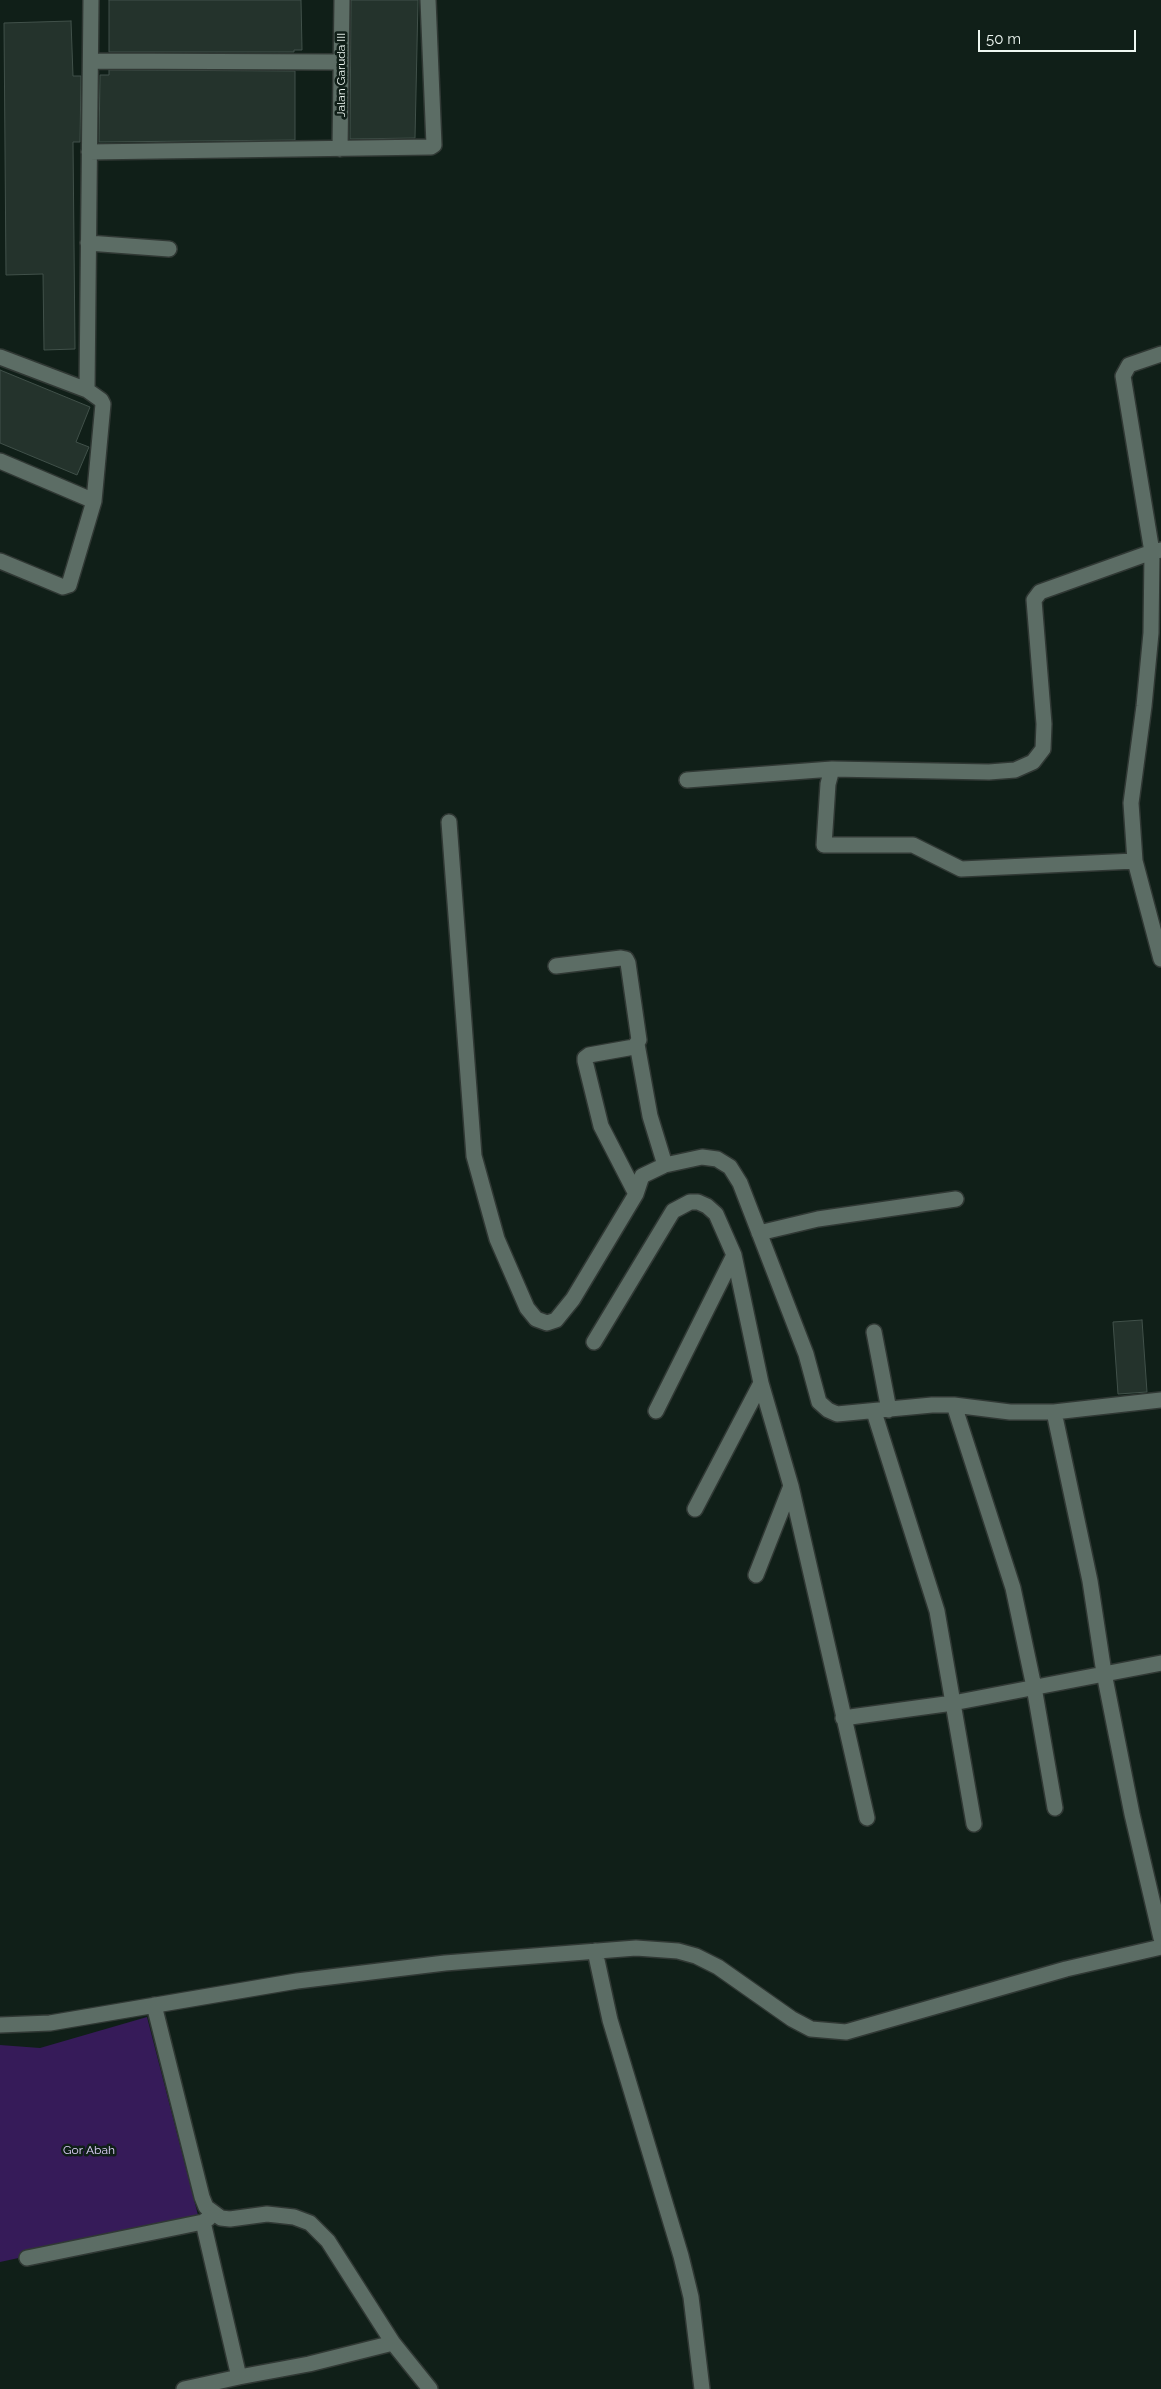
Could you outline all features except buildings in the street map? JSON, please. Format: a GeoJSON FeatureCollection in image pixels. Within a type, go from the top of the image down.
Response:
{"type":"FeatureCollection","features":[{"type":"Feature","properties":{"kind":"street"},"geometry":{"type":"LineString","coordinates":[[87,390],[91,0]]}},
{"type":"Feature","properties":{"kind":"street","name":"Jalan Garuda III"},"geometry":{"type":"LineString","coordinates":[[340,149],[342,0]]}},
{"type":"Feature","properties":{"kind":"street"},"geometry":{"type":"LineString","coordinates":[[89,152],[427,148],[434,145],[428,0]]}},
{"type":"Feature","properties":{"kind":"street"},"geometry":{"type":"LineString","coordinates":[[90,61],[341,62]]}},
{"type":"Feature","properties":{"kind":"street"},"geometry":{"type":"LineString","coordinates":[[88,243],[169,249]]}},
{"type":"Feature","properties":{"kind":"street"},"geometry":{"type":"LineString","coordinates":[[1161,354],[1129,365],[1123,376],[1157,551],[1151,633],[1131,803],[1135,861],[1161,960]]}},
{"type":"Feature","properties":{"kind":"street"},"geometry":{"type":"LineString","coordinates":[[0,358],[87,390],[103,402],[94,501],[69,585],[64,587],[0,561]]}},
{"type":"Feature","properties":{"kind":"street"},"geometry":{"type":"LineString","coordinates":[[0,462],[94,501]]}},
{"type":"Feature","properties":{"kind":"street"},"geometry":{"type":"LineString","coordinates":[[686,780],[832,769],[989,772],[1015,770],[1033,762],[1043,749],[1044,724],[1034,600],[1040,592],[1157,551]]}},
{"type":"Feature","properties":{"kind":"street"},"geometry":{"type":"LineString","coordinates":[[832,769],[828,784],[824,845],[914,845],[961,869],[1135,861]]}},
{"type":"Feature","properties":{"kind":"street"},"geometry":{"type":"LineString","coordinates":[[449,822],[474,1156],[497,1239],[527,1308],[536,1319],[547,1323],[556,1320],[573,1299],[636,1194],[642,1176],[665,1165],[702,1157],[716,1159],[730,1167],[749,1202],[759,1233],[806,1354],[819,1402],[828,1410],[837,1414],[954,1405],[1010,1412],[1054,1412],[1161,1400]]}},
{"type":"Feature","properties":{"kind":"street"},"geometry":{"type":"LineString","coordinates":[[556,966],[592,960],[626,960],[639,1040],[637,1044],[650,1116],[665,1165]]}},
{"type":"Feature","properties":{"kind":"street"},"geometry":{"type":"LineString","coordinates":[[636,1194],[601,1126],[585,1058],[589,1055],[637,1044]]}},
{"type":"Feature","properties":{"kind":"street"},"geometry":{"type":"LineString","coordinates":[[759,1233],[818,1218],[956,1199]]}},
{"type":"Feature","properties":{"kind":"street"},"geometry":{"type":"LineString","coordinates":[[594,1342],[672,1211],[681,1206],[698,1202],[708,1206],[716,1214],[734,1255],[761,1383],[791,1486],[867,1818]]}},
{"type":"Feature","properties":{"kind":"street"},"geometry":{"type":"LineString","coordinates":[[656,1411],[734,1255]]}},
{"type":"Feature","properties":{"kind":"street"},"geometry":{"type":"LineString","coordinates":[[874,1332],[882,1411],[937,1611],[974,1824]]}},
{"type":"Feature","properties":{"kind":"street"},"geometry":{"type":"LineString","coordinates":[[695,1509],[761,1383]]}},
{"type":"Feature","properties":{"kind":"street"},"geometry":{"type":"LineString","coordinates":[[954,1405],[1013,1588],[1034,1687],[1055,1808]]}},
{"type":"Feature","properties":{"kind":"street"},"geometry":{"type":"LineString","coordinates":[[1054,1412],[1090,1581],[1104,1673],[1132,1814],[1161,1938]]}},
{"type":"Feature","properties":{"kind":"street"},"geometry":{"type":"LineString","coordinates":[[756,1575],[791,1486]]}},
{"type":"Feature","properties":{"kind":"street"},"geometry":{"type":"LineString","coordinates":[[843,1718],[953,1703],[1104,1673],[1161,1664]]}},
{"type":"Feature","properties":{"kind":"street"},"geometry":{"type":"LineString","coordinates":[[0,2025],[50,2023],[297,1981],[445,1963],[595,1951],[656,1949],[678,1951],[696,1956],[718,1967],[792,2019],[811,2029],[846,2032],[1066,1969],[1161,1947]]}},
{"type":"Feature","properties":{"kind":"street"},"geometry":{"type":"LineString","coordinates":[[595,1951],[610,2020],[683,2264],[691,2297],[702,2389]]}},
{"type":"Feature","properties":{"kind":"street"},"geometry":{"type":"LineString","coordinates":[[154,2005],[202,2197],[209,2218],[239,2378]]}},
{"type":"Feature","properties":{"kind":"street"},"geometry":{"type":"LineString","coordinates":[[27,2258],[209,2218],[230,2220],[267,2214],[294,2216],[310,2223],[328,2241],[394,2342],[430,2389]]}},
{"type":"Feature","properties":{"kind":"street"},"geometry":{"type":"LineString","coordinates":[[184,2389],[308,2364],[394,2342]]}},
{"type":"Feature","properties":{"kind":"green space","name":"Gor Abah"},"geometry":{"type":"Polygon","coordinates":[[[147,2017],[199,2219],[0,2262],[0,2045],[40,2048],[147,2017]]]}}]}
